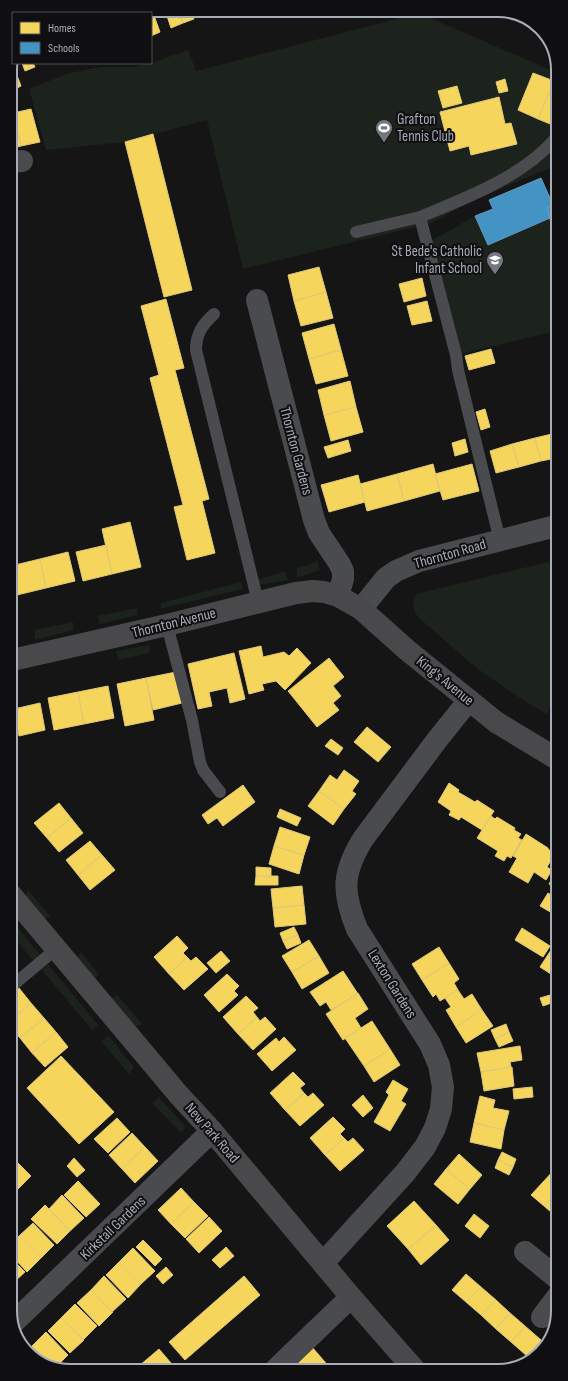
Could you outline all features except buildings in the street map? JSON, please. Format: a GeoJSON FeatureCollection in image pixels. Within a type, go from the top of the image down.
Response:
{"type":"FeatureCollection","features":[{"type":"Feature","properties":{"kind":"street","name":"Thornton Gardens"},"geometry":{"type":"LineString","coordinates":[[256,300],[314,520],[319,533],[343,571],[343,579],[338,596]]}},
{"type":"Feature","properties":{"kind":"street","name":"Thornton Road"},"geometry":{"type":"LineString","coordinates":[[361,609],[386,578],[396,571],[419,561],[551,527]]}},
{"type":"Feature","properties":{"kind":"street","name":"Thornton Avenue"},"geometry":{"type":"LineString","coordinates":[[17,659],[167,625],[300,592],[324,592],[338,596]]}},
{"type":"Feature","properties":{"kind":"street","name":"King's Avenue"},"geometry":{"type":"LineString","coordinates":[[338,596],[361,609],[407,650],[496,722],[551,755]]}},
{"type":"Feature","properties":{"kind":"street","name":"Lexton Gardens"},"geometry":{"type":"LineString","coordinates":[[323,1263],[405,1172],[425,1147],[435,1128],[441,1109],[443,1087],[439,1065],[430,1044],[357,929],[350,911],[346,892],[347,873],[353,855],[362,839],[469,700]]}},
{"type":"Feature","properties":{"kind":"street","name":"New Park Road"},"geometry":{"type":"LineString","coordinates":[[17,902],[178,1094],[212,1131],[351,1297],[410,1364]]}},
{"type":"Feature","properties":{"kind":"street","name":"Kirkstall Gardens"},"geometry":{"type":"LineString","coordinates":[[17,1319],[212,1131]]}},
{"type":"Feature","properties":{"kind":"street"},"geometry":{"type":"LineString","coordinates":[[525,1252],[551,1274]]}},
{"type":"Feature","properties":{"kind":"street"},"geometry":{"type":"LineString","coordinates":[[282,1364],[351,1297]]}},
{"type":"Feature","properties":{"kind":"street"},"geometry":{"type":"LineString","coordinates":[[542,1317],[551,1305]]}},
{"type":"Feature","properties":{"kind":"lane"},"geometry":{"type":"LineString","coordinates":[[356,232],[420,217],[458,201],[501,180],[539,155],[551,143]]}},
{"type":"Feature","properties":{"kind":"lane"},"geometry":{"type":"LineString","coordinates":[[420,217],[456,355],[458,370],[500,541]]}},
{"type":"Feature","properties":{"kind":"lane"},"geometry":{"type":"LineString","coordinates":[[214,314],[199,330],[196,339],[196,350],[258,602]]}},
{"type":"Feature","properties":{"kind":"lane"},"geometry":{"type":"LineString","coordinates":[[167,625],[192,720],[200,762],[203,770],[220,792]]}},
{"type":"Feature","properties":{"kind":"lane"},"geometry":{"type":"LineString","coordinates":[[17,982],[56,949]]}},
{"type":"Feature","properties":{"kind":"shaded area","name":"Grafton Tennis Club"},"geometry":{"type":"Polygon","coordinates":[[[404,17],[428,17],[551,70],[551,168],[473,200],[431,223],[243,269],[207,120],[125,142],[46,150],[29,89],[69,73],[101,67],[132,67],[152,64],[152,63],[188,50],[196,71],[404,17]]]}},
{"type":"Feature","properties":{"kind":"shaded area","name":"St Bede's Catholic Infant School"},"geometry":{"type":"Polygon","coordinates":[[[475,216],[488,245],[550,218],[551,332],[456,355],[427,243],[475,216]]]}},
{"type":"Feature","properties":{"kind":"shaded area"},"geometry":{"type":"Polygon","coordinates":[[[317,560],[320,570],[297,578],[297,568],[311,564],[317,560]]]}},
{"type":"Feature","properties":{"kind":"shaded area"},"geometry":{"type":"Polygon","coordinates":[[[551,561],[551,706],[547,714],[526,702],[482,672],[419,618],[414,610],[413,604],[416,595],[551,561]]]}},
{"type":"Feature","properties":{"kind":"shaded area"},"geometry":{"type":"Polygon","coordinates":[[[285,571],[288,580],[258,585],[258,580],[285,571]]]}},
{"type":"Feature","properties":{"kind":"shaded area"},"geometry":{"type":"Polygon","coordinates":[[[241,582],[243,589],[160,609],[161,603],[241,582]]]}},
{"type":"Feature","properties":{"kind":"shaded area"},"geometry":{"type":"Polygon","coordinates":[[[137,608],[138,615],[100,624],[98,616],[137,608]]]}},
{"type":"Feature","properties":{"kind":"shaded area"},"geometry":{"type":"Polygon","coordinates":[[[73,622],[74,630],[35,640],[35,630],[73,622]]]}},
{"type":"Feature","properties":{"kind":"shaded area"},"geometry":{"type":"Polygon","coordinates":[[[149,645],[150,653],[119,660],[116,651],[149,645]]]}},
{"type":"Feature","properties":{"kind":"shaded area"},"geometry":{"type":"Polygon","coordinates":[[[28,890],[50,916],[45,920],[25,895],[28,890]]]}},
{"type":"Feature","properties":{"kind":"shaded area"},"geometry":{"type":"Polygon","coordinates":[[[17,926],[41,956],[35,963],[17,941],[17,926]]]}},
{"type":"Feature","properties":{"kind":"shaded area"},"geometry":{"type":"Polygon","coordinates":[[[81,952],[99,975],[95,978],[77,958],[81,952]]]}},
{"type":"Feature","properties":{"kind":"shaded area"},"geometry":{"type":"Polygon","coordinates":[[[48,964],[98,1025],[92,1030],[42,970],[48,964]]]}},
{"type":"Feature","properties":{"kind":"shaded area"},"geometry":{"type":"Polygon","coordinates":[[[117,995],[142,1024],[135,1027],[112,999],[117,995]]]}},
{"type":"Feature","properties":{"kind":"shaded area"},"geometry":{"type":"Polygon","coordinates":[[[108,1035],[134,1067],[129,1074],[102,1042],[108,1035]]]}},
{"type":"Feature","properties":{"kind":"shaded area"},"geometry":{"type":"Polygon","coordinates":[[[159,1097],[186,1127],[181,1133],[152,1103],[159,1097]]]}},
{"type":"Feature","properties":{"kind":"place","name":"Grafton Tennis Club"},"geometry":{"type":"Point","coordinates":[384,143]}},
{"type":"Feature","properties":{"kind":"place","name":"St Bede's Catholic Infant School"},"geometry":{"type":"Point","coordinates":[495,275]}}]}
